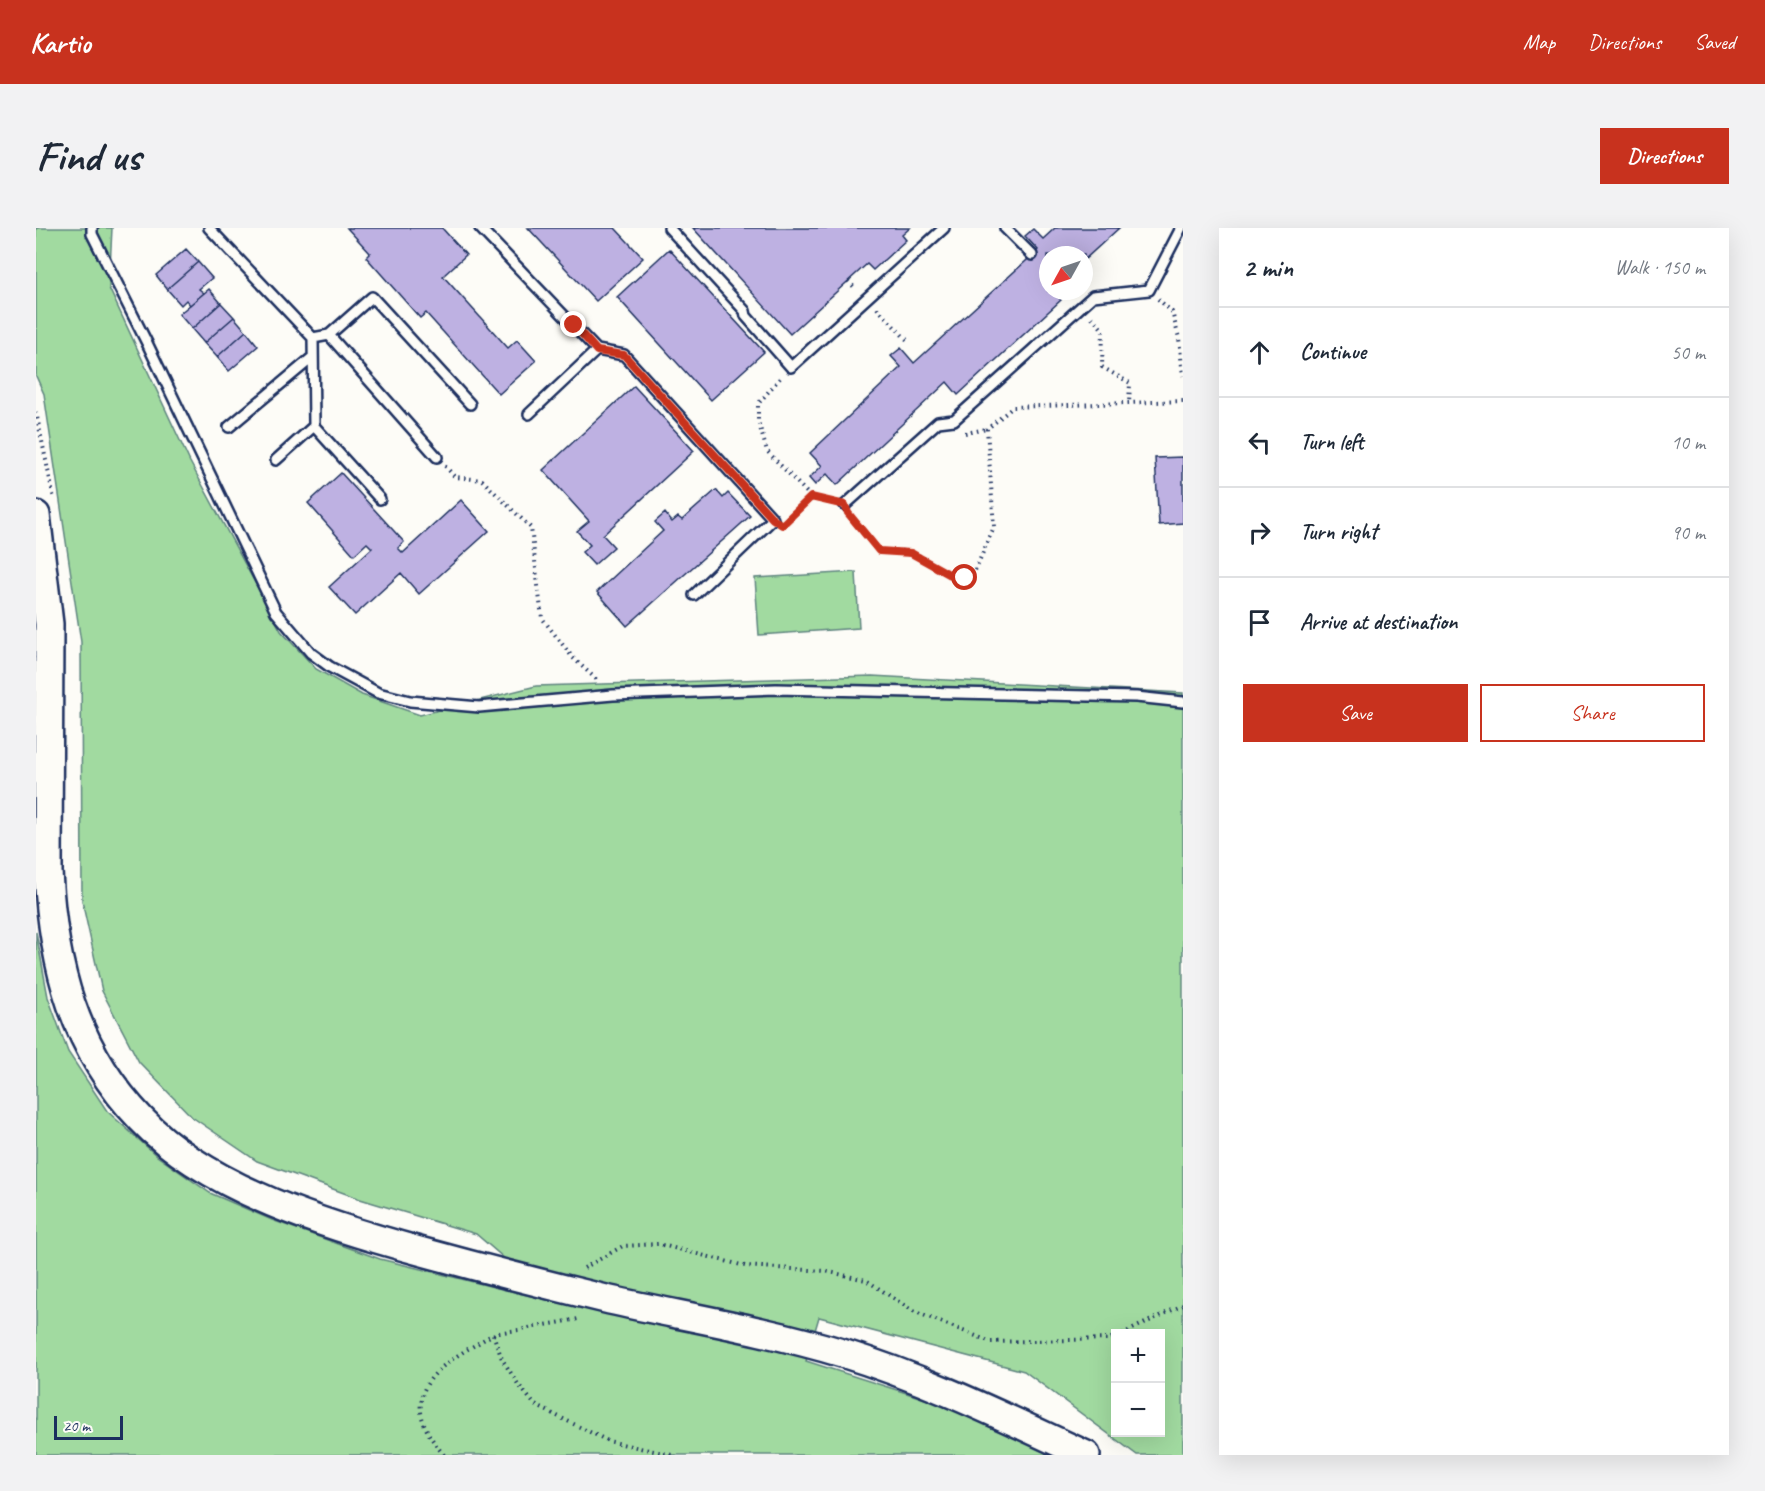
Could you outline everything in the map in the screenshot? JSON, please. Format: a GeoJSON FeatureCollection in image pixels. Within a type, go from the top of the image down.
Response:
{"type":"FeatureCollection","features":[{"type":"Feature","properties":{"kind":"street"},"geometry":{"type":"LineString","coordinates":[[45,508],[50,679],[48,831],[52,922],[56,953],[66,993],[81,1033],[98,1065],[142,1121],[190,1159],[223,1178],[266,1199],[354,1233],[611,1300],[754,1330],[842,1353],[940,1387],[1086,1455]]}},
{"type":"Feature","properties":{"kind":"lane"},"geometry":{"type":"LineString","coordinates":[[92,228],[92,234],[276,612],[311,653],[330,667],[378,693],[410,701],[479,707],[613,695],[776,689],[1136,697],[1183,702]]}},
{"type":"Feature","properties":{"kind":"lane"},"geometry":{"type":"LineString","coordinates":[[209,228],[313,339],[314,426],[380,499]]}},
{"type":"Feature","properties":{"kind":"lane"},"geometry":{"type":"LineString","coordinates":[[480,228],[597,351],[624,355],[773,519],[694,595]]}},
{"type":"Feature","properties":{"kind":"lane"},"geometry":{"type":"LineString","coordinates":[[669,228],[745,311],[746,316],[791,367],[944,228]]}},
{"type":"Feature","properties":{"kind":"lane"},"geometry":{"type":"LineString","coordinates":[[1005,228],[1032,255]]}},
{"type":"Feature","properties":{"kind":"lane"},"geometry":{"type":"LineString","coordinates":[[845,505],[938,422],[954,420],[1093,296],[1149,290],[1181,228]]}},
{"type":"Feature","properties":{"kind":"lane"},"geometry":{"type":"LineString","coordinates":[[313,339],[329,335],[372,297],[470,404]]}},
{"type":"Feature","properties":{"kind":"lane"},"geometry":{"type":"LineString","coordinates":[[329,335],[437,457]]}},
{"type":"Feature","properties":{"kind":"lane"},"geometry":{"type":"LineString","coordinates":[[529,414],[597,351]]}},
{"type":"Feature","properties":{"kind":"lane"},"geometry":{"type":"LineString","coordinates":[[229,427],[313,357]]}},
{"type":"Feature","properties":{"kind":"lane"},"geometry":{"type":"LineString","coordinates":[[276,460],[314,426]]}},
{"type":"Feature","properties":{"kind":"path"},"geometry":{"type":"LineString","coordinates":[[1149,290],[1172,312],[1179,338],[1183,376]]}},
{"type":"Feature","properties":{"kind":"path"},"geometry":{"type":"LineString","coordinates":[[1082,306],[1103,330],[1102,367],[1130,383],[1129,404]]}},
{"type":"Feature","properties":{"kind":"path"},"geometry":{"type":"LineString","coordinates":[[791,367],[758,404],[758,421],[767,451],[811,497],[845,505],[848,513],[879,551],[911,553],[956,578],[973,575],[994,527],[987,429],[1012,407],[1183,401]]}},
{"type":"Feature","properties":{"kind":"path"},"geometry":{"type":"LineString","coordinates":[[36,412],[45,508]]}},
{"type":"Feature","properties":{"kind":"path"},"geometry":{"type":"LineString","coordinates":[[437,457],[455,477],[482,480],[531,528],[542,618],[573,658],[613,695]]}},
{"type":"Feature","properties":{"kind":"path"},"geometry":{"type":"LineString","coordinates":[[773,519],[782,525],[811,497]]}},
{"type":"Feature","properties":{"kind":"path"},"geometry":{"type":"LineString","coordinates":[[579,1270],[623,1246],[658,1244],[745,1266],[825,1271],[866,1280],[913,1311],[991,1342],[1111,1338]]}},
{"type":"Feature","properties":{"kind":"path"},"geometry":{"type":"LineString","coordinates":[[444,1455],[427,1434],[423,1425],[421,1405],[427,1383],[438,1368],[493,1334],[596,1316],[611,1300]]}},
{"type":"Feature","properties":{"kind":"path"},"geometry":{"type":"LineString","coordinates":[[1133,1329],[1183,1305]]}},
{"type":"Feature","properties":{"kind":"path"},"geometry":{"type":"LineString","coordinates":[[493,1334],[502,1359],[518,1384],[536,1405],[608,1441],[672,1455]]}},
{"type":"Feature","properties":{"kind":"green space"},"geometry":{"type":"Polygon","coordinates":[[[36,228],[112,228],[109,288],[190,462],[281,631],[316,669],[362,695],[420,715],[536,686],[872,676],[1183,693],[1183,1455],[1137,1455],[1113,1437],[1165,1437],[1165,1329],[1111,1329],[1111,1436],[1024,1371],[819,1317],[806,1361],[966,1412],[1050,1455],[36,1455],[36,932],[48,997],[68,1052],[107,1111],[157,1156],[210,1193],[272,1220],[380,1259],[555,1302],[476,1234],[360,1199],[257,1161],[192,1117],[139,1062],[102,991],[82,901],[81,642],[44,394],[36,376],[36,228]]]}},
{"type":"Feature","properties":{"kind":"green space"},"geometry":{"type":"Polygon","coordinates":[[[856,572],[859,628],[759,635],[755,578],[856,572]]]}},
{"type":"Feature","properties":{"kind":"building"},"geometry":{"type":"Polygon","coordinates":[[[347,228],[442,228],[466,255],[443,276],[508,348],[517,340],[536,361],[499,394],[426,313],[420,318],[366,257],[370,253],[347,228]]]}},
{"type":"Feature","properties":{"kind":"building"},"geometry":{"type":"Polygon","coordinates":[[[528,228],[615,228],[643,258],[596,301],[528,228]]]}},
{"type":"Feature","properties":{"kind":"building"},"geometry":{"type":"Polygon","coordinates":[[[693,228],[910,228],[902,235],[906,240],[873,270],[867,264],[790,334],[693,228]]]}},
{"type":"Feature","properties":{"kind":"building"},"geometry":{"type":"Polygon","coordinates":[[[1055,228],[1119,228],[1093,252],[1093,246],[1039,246],[1039,300],[1061,300],[958,395],[947,382],[837,485],[827,474],[815,485],[809,478],[822,466],[810,453],[901,367],[891,356],[901,348],[914,363],[1038,250],[1025,236],[1033,229],[1043,239],[1055,228]]]}},
{"type":"Feature","properties":{"kind":"building"},"geometry":{"type":"Polygon","coordinates":[[[186,249],[198,262],[167,289],[156,275],[186,249]]]}},
{"type":"Feature","properties":{"kind":"building"},"geometry":{"type":"Polygon","coordinates":[[[669,249],[764,352],[711,400],[617,297],[669,249]]]}},
{"type":"Feature","properties":{"kind":"building"},"geometry":{"type":"Polygon","coordinates":[[[198,262],[212,278],[199,289],[204,293],[190,305],[186,300],[181,305],[167,289],[198,262]]]}},
{"type":"Feature","properties":{"kind":"building"},"geometry":{"type":"Polygon","coordinates":[[[209,289],[221,303],[192,329],[179,314],[209,289]]]}},
{"type":"Feature","properties":{"kind":"building"},"geometry":{"type":"Polygon","coordinates":[[[221,303],[234,317],[204,343],[192,329],[221,303]]]}},
{"type":"Feature","properties":{"kind":"building"},"geometry":{"type":"Polygon","coordinates":[[[234,317],[246,331],[217,357],[204,343],[234,317]]]}},
{"type":"Feature","properties":{"kind":"building"},"geometry":{"type":"Polygon","coordinates":[[[246,331],[258,346],[229,371],[217,357],[246,331]]]}},
{"type":"Feature","properties":{"kind":"building"},"geometry":{"type":"Polygon","coordinates":[[[634,386],[694,451],[603,535],[614,547],[594,565],[582,552],[590,545],[577,531],[589,521],[543,470],[634,386]]]}},
{"type":"Feature","properties":{"kind":"building"},"geometry":{"type":"Polygon","coordinates":[[[1183,457],[1183,523],[1159,525],[1155,458],[1183,457]]]}},
{"type":"Feature","properties":{"kind":"building"},"geometry":{"type":"Polygon","coordinates":[[[341,473],[404,542],[398,548],[403,553],[461,500],[489,531],[419,594],[401,573],[355,615],[329,587],[372,548],[367,543],[354,555],[308,503],[341,473]]]}},
{"type":"Feature","properties":{"kind":"building"},"geometry":{"type":"Polygon","coordinates":[[[716,490],[723,498],[728,493],[750,516],[627,626],[597,592],[663,531],[655,522],[665,513],[672,522],[678,517],[682,520],[716,490]]]}},
{"type":"Feature","properties":{"kind":"route"},"geometry":{"type":"LineString","coordinates":[[574,325],[597,351],[624,355],[773,519],[782,525],[811,497],[845,505],[848,513],[879,551],[911,553],[956,578],[965,578]]}}]}
